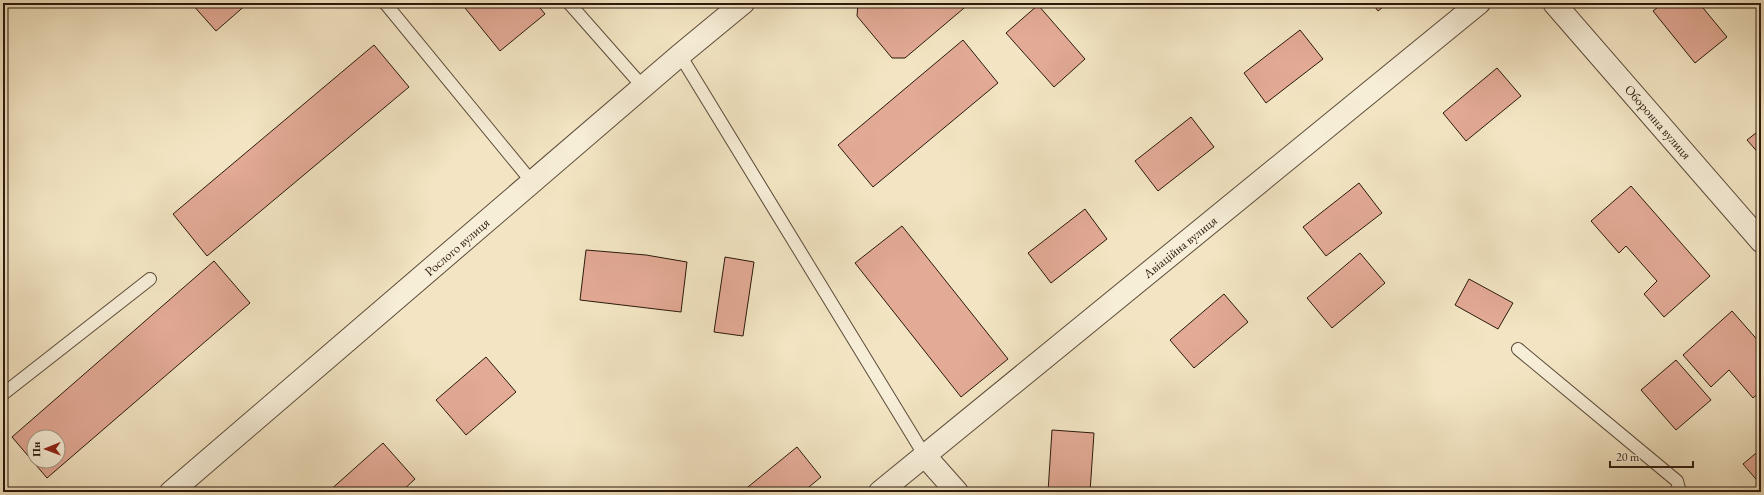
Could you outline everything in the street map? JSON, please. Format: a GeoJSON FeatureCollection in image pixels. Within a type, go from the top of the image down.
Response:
{"type":"FeatureCollection","features":[{"type":"Feature","properties":{"kind":"street","name":"Рослого вулиця"},"geometry":{"type":"LineString","coordinates":[[171,492],[680,55],[743,3]]}},
{"type":"Feature","properties":{"kind":"street","name":"Авіаційна вулиця"},"geometry":{"type":"LineString","coordinates":[[880,492],[1479,3]]}},
{"type":"Feature","properties":{"kind":"street","name":"Оборонна вулиця"},"geometry":{"type":"LineString","coordinates":[[1554,3],[1761,241]]}},
{"type":"Feature","properties":{"kind":"street"},"geometry":{"type":"LineString","coordinates":[[925,456],[957,492]]}},
{"type":"Feature","properties":{"kind":"lane"},"geometry":{"type":"LineString","coordinates":[[385,3],[532,182]]}},
{"type":"Feature","properties":{"kind":"lane"},"geometry":{"type":"LineString","coordinates":[[569,3],[643,88]]}},
{"type":"Feature","properties":{"kind":"lane"},"geometry":{"type":"LineString","coordinates":[[680,55],[925,456]]}},
{"type":"Feature","properties":{"kind":"lane"},"geometry":{"type":"LineString","coordinates":[[3,394],[150,279]]}},
{"type":"Feature","properties":{"kind":"lane"},"geometry":{"type":"LineString","coordinates":[[1518,349],[1677,481],[1680,492]]}},
{"type":"Feature","properties":{"kind":"building"},"geometry":{"type":"Polygon","coordinates":[[[191,3],[248,3],[216,31],[191,3]]]}},
{"type":"Feature","properties":{"kind":"building"},"geometry":{"type":"Polygon","coordinates":[[[461,3],[536,3],[545,14],[500,51],[461,3]]]}},
{"type":"Feature","properties":{"kind":"building"},"geometry":{"type":"Polygon","coordinates":[[[858,3],[970,3],[905,58],[892,58],[857,16],[858,3]]]}},
{"type":"Feature","properties":{"kind":"building"},"geometry":{"type":"Polygon","coordinates":[[[1372,3],[1388,3],[1378,11],[1372,3]]]}},
{"type":"Feature","properties":{"kind":"building"},"geometry":{"type":"Polygon","coordinates":[[[1663,3],[1699,3],[1727,37],[1695,63],[1653,11],[1663,3]]]}},
{"type":"Feature","properties":{"kind":"building"},"geometry":{"type":"Polygon","coordinates":[[[1038,5],[1085,59],[1054,87],[1006,33],[1038,5]]]}},
{"type":"Feature","properties":{"kind":"building"},"geometry":{"type":"Polygon","coordinates":[[[1300,30],[1323,59],[1266,103],[1244,73],[1300,30]]]}},
{"type":"Feature","properties":{"kind":"building"},"geometry":{"type":"Polygon","coordinates":[[[963,40],[998,83],[873,187],[838,145],[963,40]]]}},
{"type":"Feature","properties":{"kind":"building"},"geometry":{"type":"Polygon","coordinates":[[[374,45],[409,87],[207,256],[173,214],[374,45]]]}},
{"type":"Feature","properties":{"kind":"building"},"geometry":{"type":"Polygon","coordinates":[[[1497,68],[1521,96],[1466,141],[1443,113],[1497,68]]]}},
{"type":"Feature","properties":{"kind":"building"},"geometry":{"type":"Polygon","coordinates":[[[1191,117],[1214,147],[1158,191],[1135,161],[1191,117]]]}},
{"type":"Feature","properties":{"kind":"building"},"geometry":{"type":"Polygon","coordinates":[[[1761,129],[1761,156],[1747,140],[1761,129]]]}},
{"type":"Feature","properties":{"kind":"building"},"geometry":{"type":"Polygon","coordinates":[[[1359,183],[1382,213],[1326,256],[1303,227],[1359,183]]]}},
{"type":"Feature","properties":{"kind":"building"},"geometry":{"type":"Polygon","coordinates":[[[1631,186],[1710,276],[1664,317],[1644,294],[1657,281],[1626,246],[1619,253],[1591,221],[1631,186]]]}},
{"type":"Feature","properties":{"kind":"building"},"geometry":{"type":"Polygon","coordinates":[[[1085,209],[1107,239],[1051,283],[1028,253],[1085,209]]]}},
{"type":"Feature","properties":{"kind":"building"},"geometry":{"type":"Polygon","coordinates":[[[902,226],[1008,359],[961,397],[855,263],[902,226]]]}},
{"type":"Feature","properties":{"kind":"building"},"geometry":{"type":"Polygon","coordinates":[[[586,250],[646,255],[687,262],[681,312],[580,300],[586,250]]]}},
{"type":"Feature","properties":{"kind":"building"},"geometry":{"type":"Polygon","coordinates":[[[1360,253],[1385,283],[1332,328],[1307,298],[1360,253]]]}},
{"type":"Feature","properties":{"kind":"building"},"geometry":{"type":"Polygon","coordinates":[[[725,257],[754,262],[743,336],[714,332],[725,257]]]}},
{"type":"Feature","properties":{"kind":"building"},"geometry":{"type":"Polygon","coordinates":[[[214,261],[250,303],[66,462],[66,429],[26,429],[26,453],[12,437],[214,261]]]}},
{"type":"Feature","properties":{"kind":"building"},"geometry":{"type":"Polygon","coordinates":[[[1469,279],[1513,303],[1498,329],[1455,305],[1469,279]]]}},
{"type":"Feature","properties":{"kind":"building"},"geometry":{"type":"Polygon","coordinates":[[[1224,294],[1248,322],[1194,368],[1170,340],[1224,294]]]}},
{"type":"Feature","properties":{"kind":"building"},"geometry":{"type":"Polygon","coordinates":[[[1732,311],[1761,344],[1761,391],[1753,398],[1729,370],[1711,387],[1683,355],[1732,311]]]}},
{"type":"Feature","properties":{"kind":"building"},"geometry":{"type":"Polygon","coordinates":[[[486,357],[516,392],[466,435],[436,400],[486,357]]]}},
{"type":"Feature","properties":{"kind":"building"},"geometry":{"type":"Polygon","coordinates":[[[1676,360],[1711,400],[1676,430],[1641,390],[1676,360]]]}},
{"type":"Feature","properties":{"kind":"building"},"geometry":{"type":"Polygon","coordinates":[[[1052,430],[1094,433],[1090,492],[1048,492],[1052,430]]]}},
{"type":"Feature","properties":{"kind":"building"},"geometry":{"type":"Polygon","coordinates":[[[383,443],[415,479],[401,492],[328,492],[383,443]]]}},
{"type":"Feature","properties":{"kind":"building"},"geometry":{"type":"Polygon","coordinates":[[[797,447],[821,477],[803,492],[743,491],[797,447]]]}},
{"type":"Feature","properties":{"kind":"building"},"geometry":{"type":"Polygon","coordinates":[[[1761,449],[1761,485],[1743,464],[1761,449]]]}},
{"type":"Feature","properties":{"kind":"building"},"geometry":{"type":"Polygon","coordinates":[[[39,469],[57,469],[47,478],[39,469]]]}},
{"type":"Feature","properties":{"kind":"building"},"geometry":{"type":"Polygon","coordinates":[[[1245,489],[1276,492],[1245,492],[1245,489]]]}}]}
